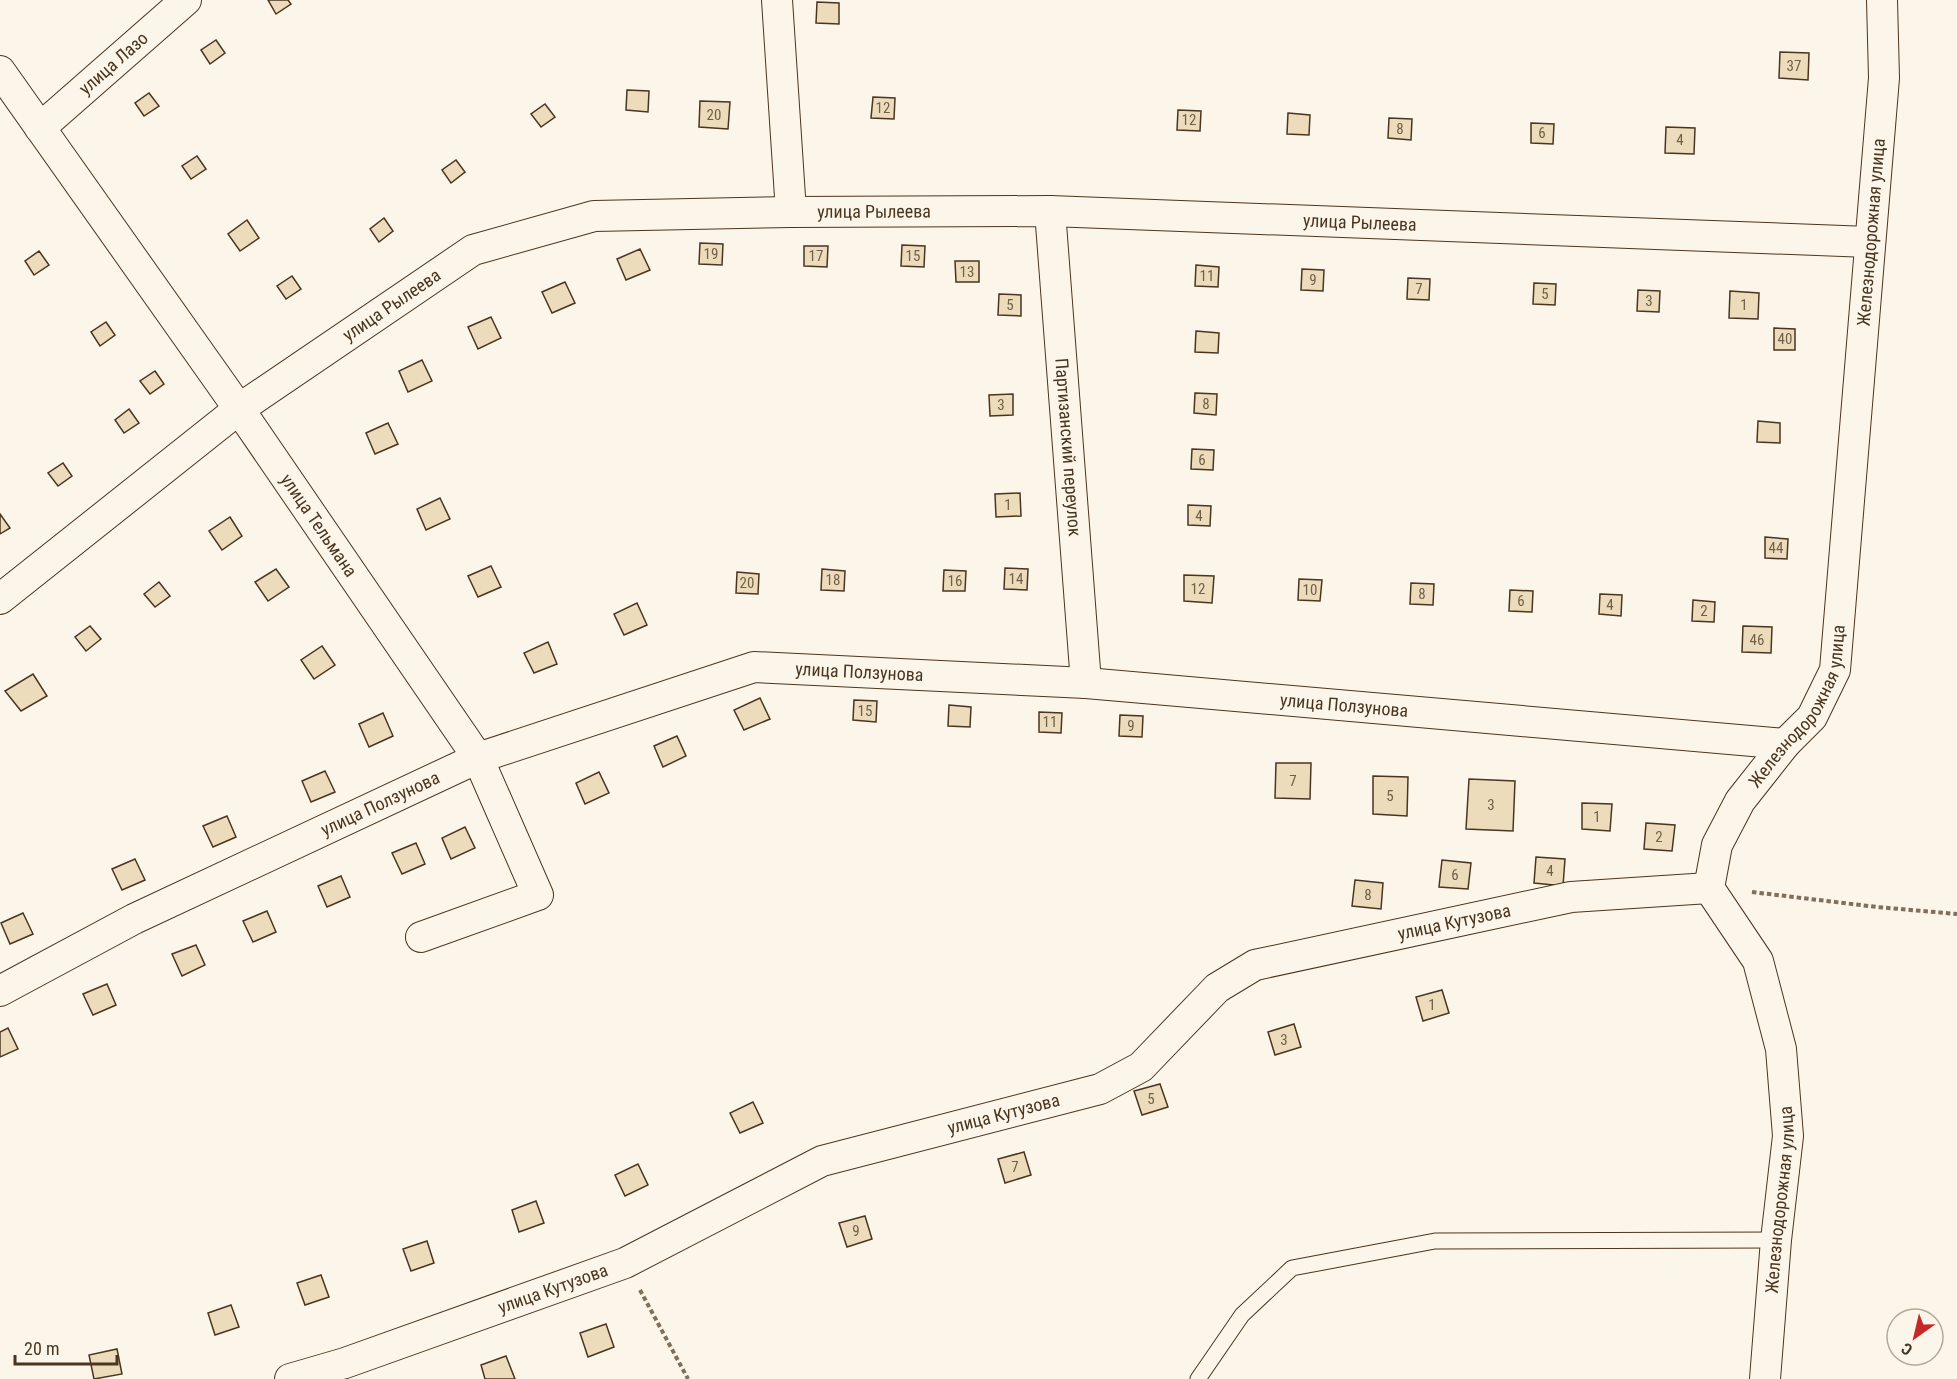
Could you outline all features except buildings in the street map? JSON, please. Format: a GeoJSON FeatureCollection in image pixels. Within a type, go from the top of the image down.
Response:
{"type":"FeatureCollection","features":[{"type":"Feature","properties":{"kind":"street","name":"улица Лазо"},"geometry":{"type":"LineString","coordinates":[[40,128],[186,0]]}},
{"type":"Feature","properties":{"kind":"street"},"geometry":{"type":"LineString","coordinates":[[777,0],[791,212]]}},
{"type":"Feature","properties":{"kind":"street","name":"Железнодорожная улица"},"geometry":{"type":"LineString","coordinates":[[1766,1379],[1776,1240],[1788,1136],[1781,1049],[1758,961],[1709,888],[1717,845],[1740,801],[1785,744],[1812,717],[1835,670],[1884,78],[1882,0]]}},
{"type":"Feature","properties":{"kind":"street","name":"улица Тельмана"},"geometry":{"type":"LineString","coordinates":[[0,71],[239,410],[478,758],[538,895],[421,937]]}},
{"type":"Feature","properties":{"kind":"street","name":"улица Рылеева"},"geometry":{"type":"LineString","coordinates":[[0,599],[239,410],[473,250],[594,216],[791,212],[1050,211],[1869,242]]}},
{"type":"Feature","properties":{"kind":"street","name":"Партизанский переулок"},"geometry":{"type":"LineString","coordinates":[[1050,211],[1086,683]]}},
{"type":"Feature","properties":{"kind":"street","name":"улица Ползунова"},"geometry":{"type":"LineString","coordinates":[[0,991],[134,919],[478,758],[754,667],[1086,683],[1785,744]]}},
{"type":"Feature","properties":{"kind":"street","name":"улица Кутузова"},"geometry":{"type":"LineString","coordinates":[[290,1379],[345,1362],[625,1263],[822,1161],[1100,1089],[1141,1067],[1217,988],[1255,966],[1571,897],[1709,888]]}},
{"type":"Feature","properties":{"kind":"lane"},"geometry":{"type":"LineString","coordinates":[[1198,1379],[1242,1315],[1292,1268],[1435,1242],[1776,1240]]}},
{"type":"Feature","properties":{"kind":"path"},"geometry":{"type":"LineString","coordinates":[[1766,894],[1957,914]]}},
{"type":"Feature","properties":{"kind":"path"},"geometry":{"type":"LineString","coordinates":[[625,1263],[688,1379]]}}]}
